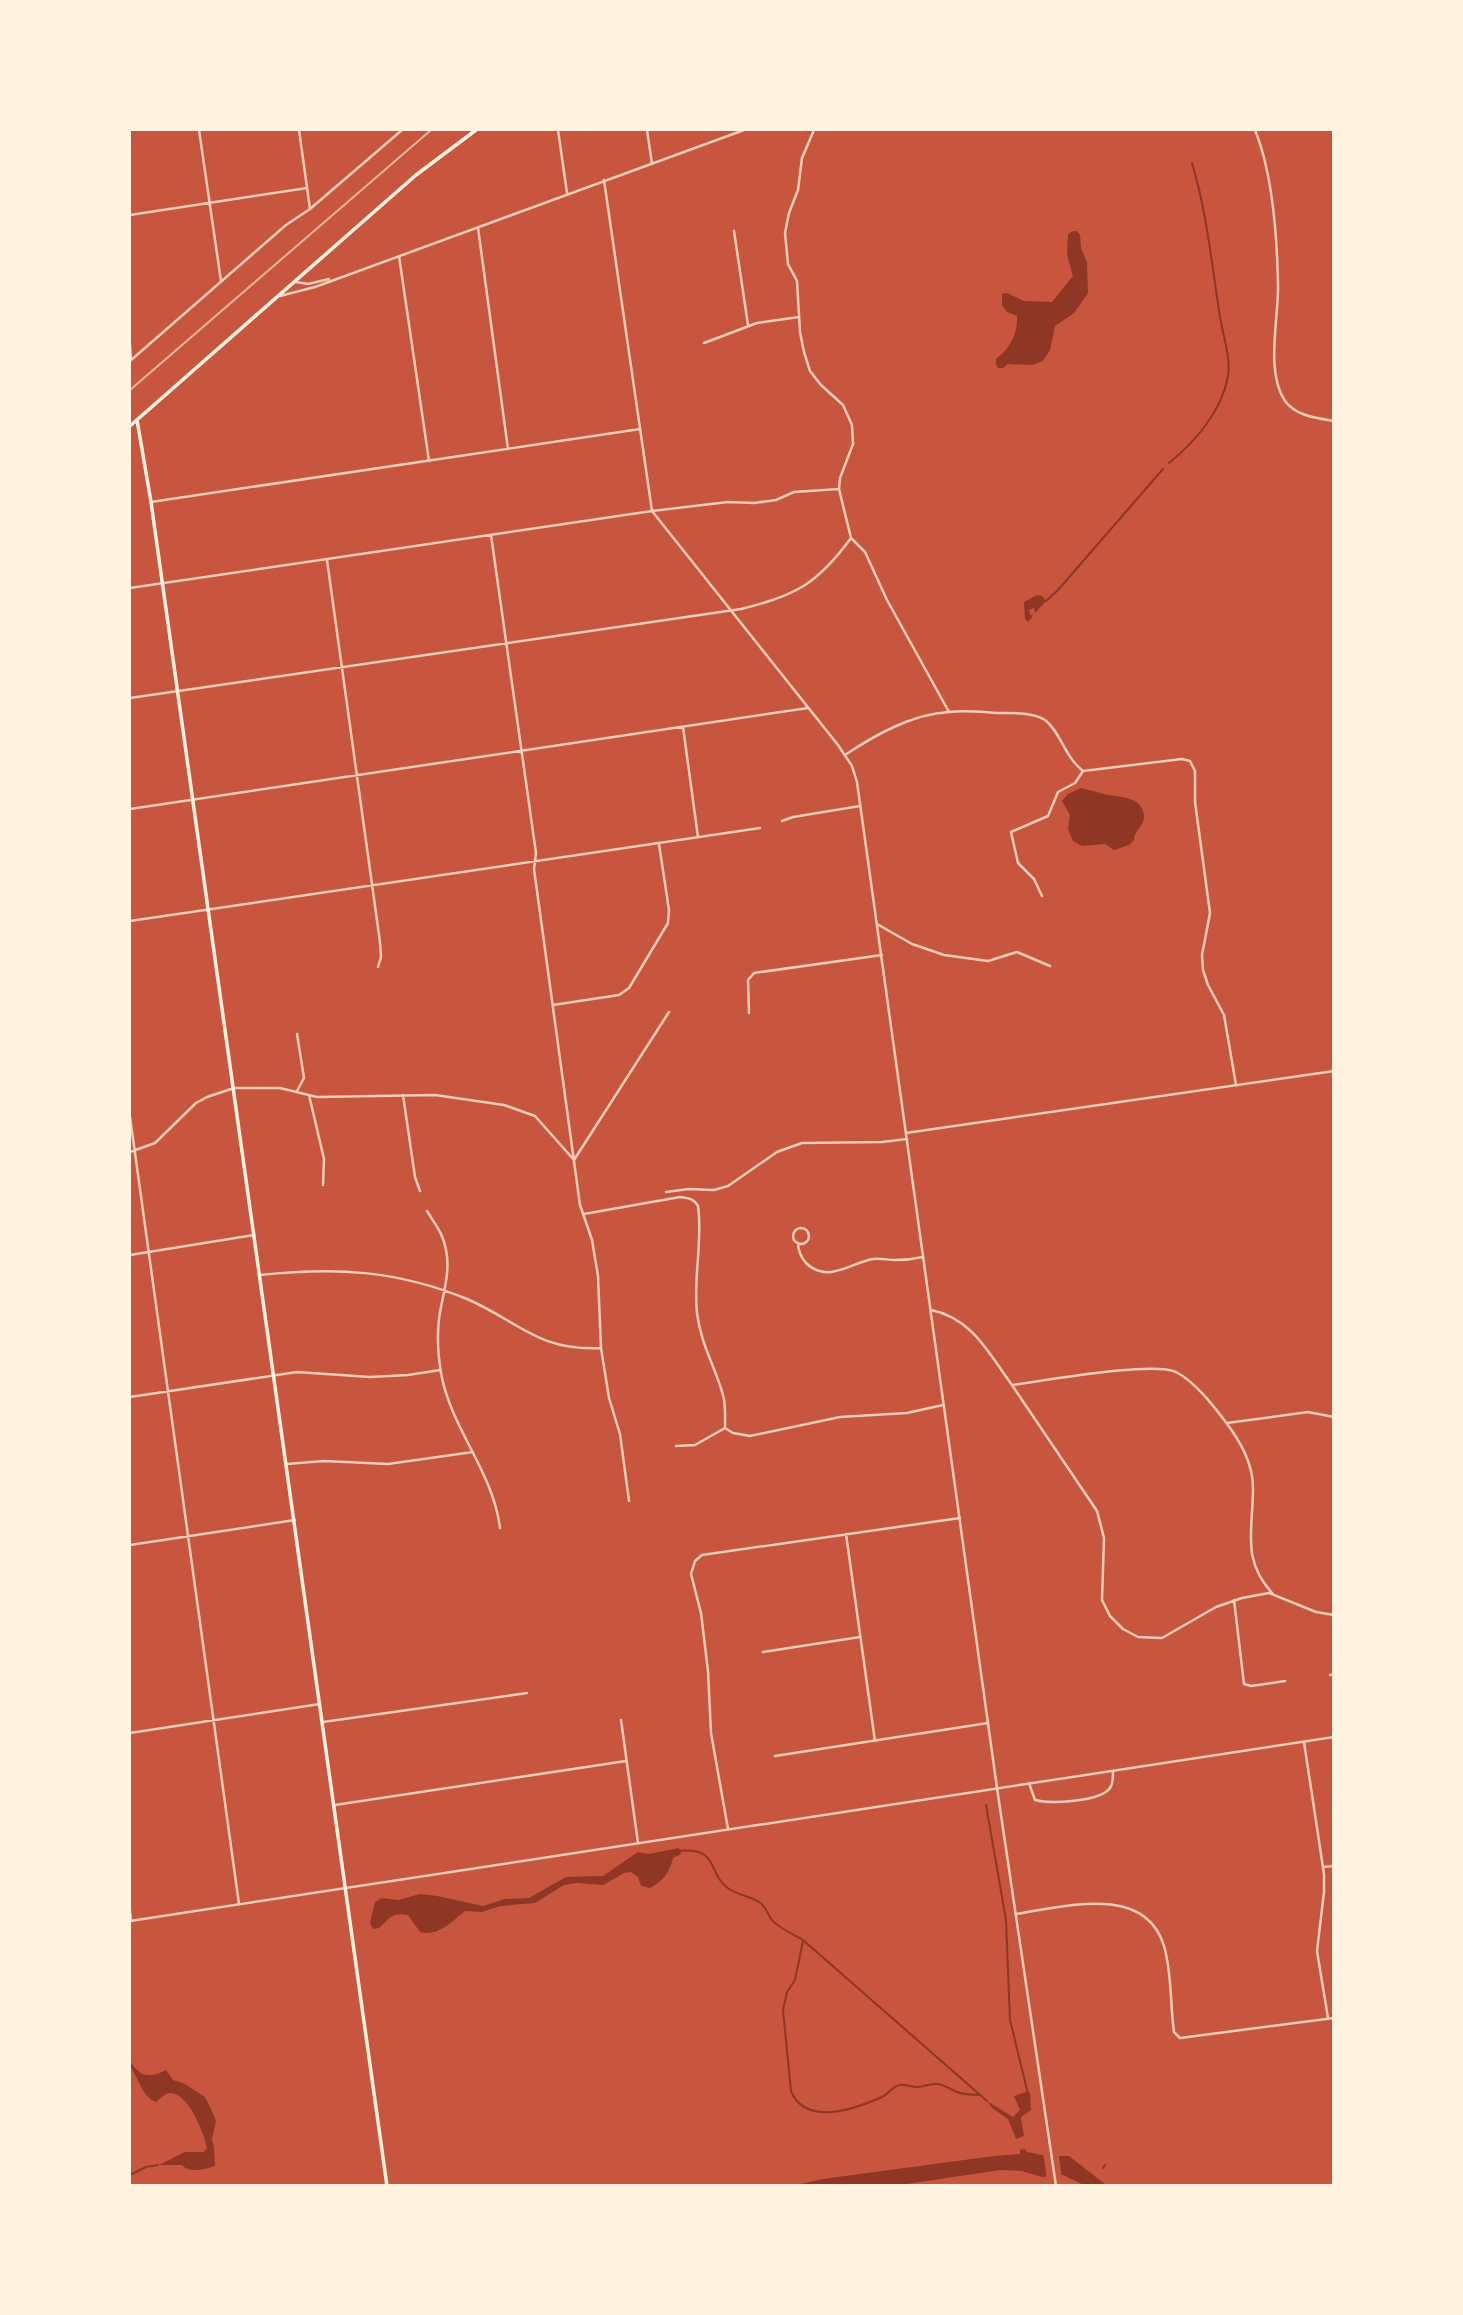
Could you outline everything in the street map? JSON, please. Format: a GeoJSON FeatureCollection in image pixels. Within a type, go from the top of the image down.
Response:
{"type":"FeatureCollection","features":[{"type":"Feature","properties":{"kind":"main road"},"geometry":{"type":"LineString","coordinates":[[130,426],[416,175],[476,130]]}},
{"type":"Feature","properties":{"kind":"main road"},"geometry":{"type":"LineString","coordinates":[[137,420],[163,583],[387,2186]]}},
{"type":"Feature","properties":{"kind":"street"},"geometry":{"type":"LineString","coordinates":[[199,130],[221,281]]}},
{"type":"Feature","properties":{"kind":"street"},"geometry":{"type":"LineString","coordinates":[[299,130],[310,209]]}},
{"type":"Feature","properties":{"kind":"street"},"geometry":{"type":"LineString","coordinates":[[130,360],[400,130]]}},
{"type":"Feature","properties":{"kind":"street"},"geometry":{"type":"LineString","coordinates":[[558,130],[567,193]]}},
{"type":"Feature","properties":{"kind":"street"},"geometry":{"type":"LineString","coordinates":[[647,130],[652,164]]}},
{"type":"Feature","properties":{"kind":"street"},"geometry":{"type":"LineString","coordinates":[[279,297],[315,287],[744,130]]}},
{"type":"Feature","properties":{"kind":"street"},"geometry":{"type":"LineString","coordinates":[[814,130],[802,158],[798,190],[789,212],[785,233],[788,264],[797,281],[804,352],[810,371],[843,405],[852,425],[853,444],[840,478],[839,489],[851,538],[865,552],[887,600],[949,712]]}},
{"type":"Feature","properties":{"kind":"street"},"geometry":{"type":"LineString","coordinates":[[1255,130],[1268,183],[1276,243],[1277,382],[1283,397],[1295,411],[1334,421]]}},
{"type":"Feature","properties":{"kind":"street"},"geometry":{"type":"LineString","coordinates":[[604,180],[652,512],[845,755],[854,773],[1056,2186]]}},
{"type":"Feature","properties":{"kind":"street"},"geometry":{"type":"LineString","coordinates":[[130,215],[307,188]]}},
{"type":"Feature","properties":{"kind":"street"},"geometry":{"type":"LineString","coordinates":[[478,228],[508,449]]}},
{"type":"Feature","properties":{"kind":"street"},"geometry":{"type":"LineString","coordinates":[[734,231],[748,326]]}},
{"type":"Feature","properties":{"kind":"street"},"geometry":{"type":"LineString","coordinates":[[399,256],[429,461]]}},
{"type":"Feature","properties":{"kind":"street"},"geometry":{"type":"LineString","coordinates":[[296,282],[308,284],[339,277]]}},
{"type":"Feature","properties":{"kind":"street"},"geometry":{"type":"LineString","coordinates":[[704,343],[748,326],[799,317]]}},
{"type":"Feature","properties":{"kind":"street"},"geometry":{"type":"LineString","coordinates":[[130,345],[130,360]]}},
{"type":"Feature","properties":{"kind":"street"},"geometry":{"type":"LineString","coordinates":[[151,502],[640,429]]}},
{"type":"Feature","properties":{"kind":"street"},"geometry":{"type":"LineString","coordinates":[[130,588],[652,512],[728,502],[776,500],[794,492],[839,489]]}},
{"type":"Feature","properties":{"kind":"street"},"geometry":{"type":"LineString","coordinates":[[491,535],[536,853],[534,869],[580,1205],[598,1276],[601,1348],[609,1398],[620,1434],[629,1501]]}},
{"type":"Feature","properties":{"kind":"street"},"geometry":{"type":"LineString","coordinates":[[130,698],[730,610],[779,599],[809,584],[831,564],[851,538]]}},
{"type":"Feature","properties":{"kind":"street"},"geometry":{"type":"LineString","coordinates":[[327,560],[373,886],[381,957],[378,967]]}},
{"type":"Feature","properties":{"kind":"street"},"geometry":{"type":"LineString","coordinates":[[130,809],[808,708]]}},
{"type":"Feature","properties":{"kind":"street"},"geometry":{"type":"LineString","coordinates":[[845,755],[875,737],[915,719],[949,712],[1006,713],[1042,718],[1053,728],[1070,759],[1083,771]]}},
{"type":"Feature","properties":{"kind":"street"},"geometry":{"type":"LineString","coordinates":[[683,727],[698,837]]}},
{"type":"Feature","properties":{"kind":"street"},"geometry":{"type":"LineString","coordinates":[[1041,896],[1032,877],[1018,863],[1011,832],[1048,816],[1058,792],[1075,783],[1083,771],[1182,759],[1190,761],[1194,766],[1195,802],[1210,913],[1202,962],[1208,985],[1223,1014],[1236,1085]]}},
{"type":"Feature","properties":{"kind":"street"},"geometry":{"type":"LineString","coordinates":[[782,821],[860,806]]}},
{"type":"Feature","properties":{"kind":"street"},"geometry":{"type":"LineString","coordinates":[[130,921],[760,828]]}},
{"type":"Feature","properties":{"kind":"street"},"geometry":{"type":"LineString","coordinates":[[553,1005],[619,995],[629,988],[668,923],[669,910],[658,843]]}},
{"type":"Feature","properties":{"kind":"street"},"geometry":{"type":"LineString","coordinates":[[877,924],[912,944],[944,955],[988,961],[1017,952],[1051,966]]}},
{"type":"Feature","properties":{"kind":"street"},"geometry":{"type":"LineString","coordinates":[[749,1013],[748,980],[754,973],[881,955]]}},
{"type":"Feature","properties":{"kind":"street"},"geometry":{"type":"LineString","coordinates":[[574,1160],[669,1012]]}},
{"type":"Feature","properties":{"kind":"street"},"geometry":{"type":"LineString","coordinates":[[296,1092],[304,1078],[297,1034]]}},
{"type":"Feature","properties":{"kind":"street"},"geometry":{"type":"LineString","coordinates":[[906,1133],[1334,1071]]}},
{"type":"Feature","properties":{"kind":"street"},"geometry":{"type":"LineString","coordinates":[[130,1152],[155,1143],[196,1103],[207,1097],[234,1088],[280,1088],[317,1097],[435,1095],[504,1105],[534,1115],[574,1160]]}},
{"type":"Feature","properties":{"kind":"street"},"geometry":{"type":"LineString","coordinates":[[309,1095],[324,1159],[323,1185]]}},
{"type":"Feature","properties":{"kind":"street"},"geometry":{"type":"LineString","coordinates":[[403,1095],[419,1191]]}},
{"type":"Feature","properties":{"kind":"street"},"geometry":{"type":"LineString","coordinates":[[130,1117],[239,1904]]}},
{"type":"Feature","properties":{"kind":"street"},"geometry":{"type":"LineString","coordinates":[[666,1192],[714,1190],[728,1186],[777,1152],[802,1143],[907,1139]]}},
{"type":"Feature","properties":{"kind":"street"},"geometry":{"type":"LineString","coordinates":[[584,1214],[680,1197],[691,1198],[695,1202],[700,1219],[695,1271],[697,1312],[701,1339],[724,1397],[725,1428]]}},
{"type":"Feature","properties":{"kind":"street"},"geometry":{"type":"LineString","coordinates":[[427,1212],[447,1250],[448,1272],[438,1335],[440,1370],[445,1394],[454,1418],[492,1493],[500,1528]]}},
{"type":"Feature","properties":{"kind":"street"},"geometry":{"type":"LineString","coordinates":[[798,1243],[806,1242],[809,1238],[803,1228],[794,1233],[794,1240],[798,1243],[804,1261],[814,1268],[829,1272],[842,1271],[874,1259],[901,1260],[923,1257]]}},
{"type":"Feature","properties":{"kind":"street"},"geometry":{"type":"LineString","coordinates":[[130,1255],[254,1235]]}},
{"type":"Feature","properties":{"kind":"street"},"geometry":{"type":"LineString","coordinates":[[1334,1243],[1334,1257]]}},
{"type":"Feature","properties":{"kind":"street"},"geometry":{"type":"LineString","coordinates":[[260,1275],[348,1270],[390,1276],[444,1291],[480,1305],[542,1340],[574,1348],[601,1348]]}},
{"type":"Feature","properties":{"kind":"street"},"geometry":{"type":"LineString","coordinates":[[931,1310],[950,1315],[966,1325],[982,1341],[1097,1511],[1104,1538],[1102,1600],[1116,1623],[1138,1637],[1162,1638],[1234,1600],[1273,1594],[1316,1612],[1334,1615]]}},
{"type":"Feature","properties":{"kind":"street"},"geometry":{"type":"LineString","coordinates":[[1012,1385],[1103,1373],[1164,1369],[1174,1371],[1190,1383],[1227,1423],[1242,1447],[1251,1472],[1253,1563],[1260,1578],[1273,1594]]}},
{"type":"Feature","properties":{"kind":"street"},"geometry":{"type":"LineString","coordinates":[[130,1397],[297,1371],[386,1377],[440,1370]]}},
{"type":"Feature","properties":{"kind":"street"},"geometry":{"type":"LineString","coordinates":[[725,1428],[733,1433],[750,1436],[840,1417],[907,1413],[943,1405]]}},
{"type":"Feature","properties":{"kind":"street"},"geometry":{"type":"LineString","coordinates":[[1227,1423],[1308,1412],[1334,1417]]}},
{"type":"Feature","properties":{"kind":"street"},"geometry":{"type":"LineString","coordinates":[[676,1446],[695,1445],[725,1428]]}},
{"type":"Feature","properties":{"kind":"street"},"geometry":{"type":"LineString","coordinates":[[287,1464],[324,1461],[388,1464],[473,1452]]}},
{"type":"Feature","properties":{"kind":"street"},"geometry":{"type":"LineString","coordinates":[[728,1829],[711,1733],[709,1671],[701,1613],[691,1574],[693,1564],[702,1555],[960,1518]]}},
{"type":"Feature","properties":{"kind":"street"},"geometry":{"type":"LineString","coordinates":[[130,1545],[295,1520]]}},
{"type":"Feature","properties":{"kind":"street"},"geometry":{"type":"LineString","coordinates":[[846,1534],[875,1741]]}},
{"type":"Feature","properties":{"kind":"street"},"geometry":{"type":"LineString","coordinates":[[1234,1600],[1244,1685],[1285,1681]]}},
{"type":"Feature","properties":{"kind":"street"},"geometry":{"type":"LineString","coordinates":[[763,1652],[860,1637]]}},
{"type":"Feature","properties":{"kind":"street"},"geometry":{"type":"LineString","coordinates":[[323,1722],[527,1693]]}},
{"type":"Feature","properties":{"kind":"street"},"geometry":{"type":"LineString","coordinates":[[130,1733],[320,1704]]}},
{"type":"Feature","properties":{"kind":"street"},"geometry":{"type":"LineString","coordinates":[[621,1720],[638,1843]]}},
{"type":"Feature","properties":{"kind":"street"},"geometry":{"type":"LineString","coordinates":[[775,1756],[988,1723]]}},
{"type":"Feature","properties":{"kind":"street"},"geometry":{"type":"LineString","coordinates":[[130,1911],[130,1921],[1334,1737]]}},
{"type":"Feature","properties":{"kind":"street"},"geometry":{"type":"LineString","coordinates":[[1304,1742],[1323,1867],[1324,1892],[1317,1951],[1328,2018]]}},
{"type":"Feature","properties":{"kind":"street"},"geometry":{"type":"LineString","coordinates":[[335,1805],[626,1760]]}},
{"type":"Feature","properties":{"kind":"street"},"geometry":{"type":"LineString","coordinates":[[1029,1783],[1035,1800],[1057,1802],[1082,1799],[1108,1790],[1113,1771]]}},
{"type":"Feature","properties":{"kind":"street"},"geometry":{"type":"LineString","coordinates":[[1323,1867],[1334,1866]]}},
{"type":"Feature","properties":{"kind":"street"},"geometry":{"type":"LineString","coordinates":[[1016,1914],[1104,1903],[1121,1906],[1144,1917],[1156,1930],[1163,1944],[1174,2032],[1180,2038],[1334,2018]]}},
{"type":"Feature","properties":{"kind":"shaded area"},"geometry":{"type":"Polygon","coordinates":[[[1073,231],[1080,235],[1081,248],[1087,262],[1088,293],[1074,313],[1055,326],[1050,350],[1043,361],[1032,365],[1008,364],[998,368],[996,359],[1012,340],[1017,322],[1017,316],[1007,312],[1002,305],[1002,294],[1007,293],[1024,301],[1052,302],[1073,276],[1067,255],[1068,234],[1073,231]]]}},
{"type":"Feature","properties":{"kind":"shaded area"},"geometry":{"type":"Polygon","coordinates":[[[1037,595],[1046,601],[1035,613],[1034,608],[1029,610],[1033,616],[1028,622],[1025,619],[1024,602],[1037,595]]]}},
{"type":"Feature","properties":{"kind":"shaded area"},"geometry":{"type":"Polygon","coordinates":[[[1081,788],[1125,797],[1139,805],[1144,819],[1129,845],[1114,850],[1105,844],[1082,846],[1073,841],[1068,829],[1070,815],[1062,801],[1068,794],[1081,788]]]}},
{"type":"Feature","properties":{"kind":"shaded area"},"geometry":{"type":"Polygon","coordinates":[[[679,1848],[681,1854],[673,1858],[659,1883],[650,1888],[641,1886],[638,1877],[631,1872],[603,1885],[564,1885],[535,1903],[500,1906],[482,1912],[465,1911],[445,1927],[433,1932],[420,1932],[408,1915],[403,1914],[395,1915],[379,1928],[373,1929],[370,1923],[375,1902],[382,1898],[398,1900],[420,1894],[483,1906],[505,1899],[529,1898],[566,1877],[603,1876],[638,1852],[649,1854],[679,1848]]]}},
{"type":"Feature","properties":{"kind":"shaded area"},"geometry":{"type":"Polygon","coordinates":[[[130,2061],[145,2075],[155,2075],[166,2070],[173,2080],[205,2097],[216,2121],[212,2139],[215,2166],[193,2170],[182,2165],[159,2165],[185,2152],[204,2152],[207,2148],[199,2124],[183,2100],[170,2093],[156,2102],[151,2099],[130,2067],[130,2061]]]}},
{"type":"Feature","properties":{"kind":"shaded area"},"geometry":{"type":"Polygon","coordinates":[[[1030,2093],[1031,2110],[1021,2117],[1024,2136],[1016,2139],[1008,2119],[987,2101],[1013,2117],[1020,2110],[1014,2096],[1030,2093]]]}},
{"type":"Feature","properties":{"kind":"shaded area"},"geometry":{"type":"Polygon","coordinates":[[[1025,2149],[1027,2152],[1047,2156],[1069,2156],[1106,2185],[1084,2185],[1063,2175],[1042,2177],[1022,2171],[1000,2170],[900,2185],[792,2186],[823,2179],[1020,2154],[1020,2150],[1025,2149]]]}},
{"type":"Feature","properties":{"kind":"pier"},"geometry":{"type":"Polygon","coordinates":[[[1058,2151],[1062,2178],[1047,2180],[1043,2152],[1058,2151]]]}},
{"type":"Feature","properties":{"kind":"waterway"},"geometry":{"type":"LineString","coordinates":[[1169,463],[1198,435],[1214,413],[1225,389],[1229,369],[1205,220],[1192,163]]}},
{"type":"Feature","properties":{"kind":"waterway"},"geometry":{"type":"LineString","coordinates":[[1046,601],[1163,469]]}},
{"type":"Feature","properties":{"kind":"waterway"},"geometry":{"type":"LineString","coordinates":[[986,1805],[1006,1920],[1010,2020],[1028,2094]]}},
{"type":"Feature","properties":{"kind":"waterway"},"geometry":{"type":"LineString","coordinates":[[678,1851],[692,1851],[707,1857],[722,1883],[736,1893],[761,1904],[774,1922],[803,1940],[987,2101]]}},
{"type":"Feature","properties":{"kind":"waterway"},"geometry":{"type":"LineString","coordinates":[[803,1941],[795,1980],[787,1992],[783,2010],[791,2091],[798,2102],[819,2112],[845,2110],[882,2097],[902,2085],[916,2087],[940,2084],[960,2093],[978,2095]]}},
{"type":"Feature","properties":{"kind":"waterway"},"geometry":{"type":"LineString","coordinates":[[130,2175],[146,2167],[158,2165]]}},
{"type":"Feature","properties":{"kind":"railway"},"geometry":{"type":"LineString","coordinates":[[130,390],[431,130]]}}]}
